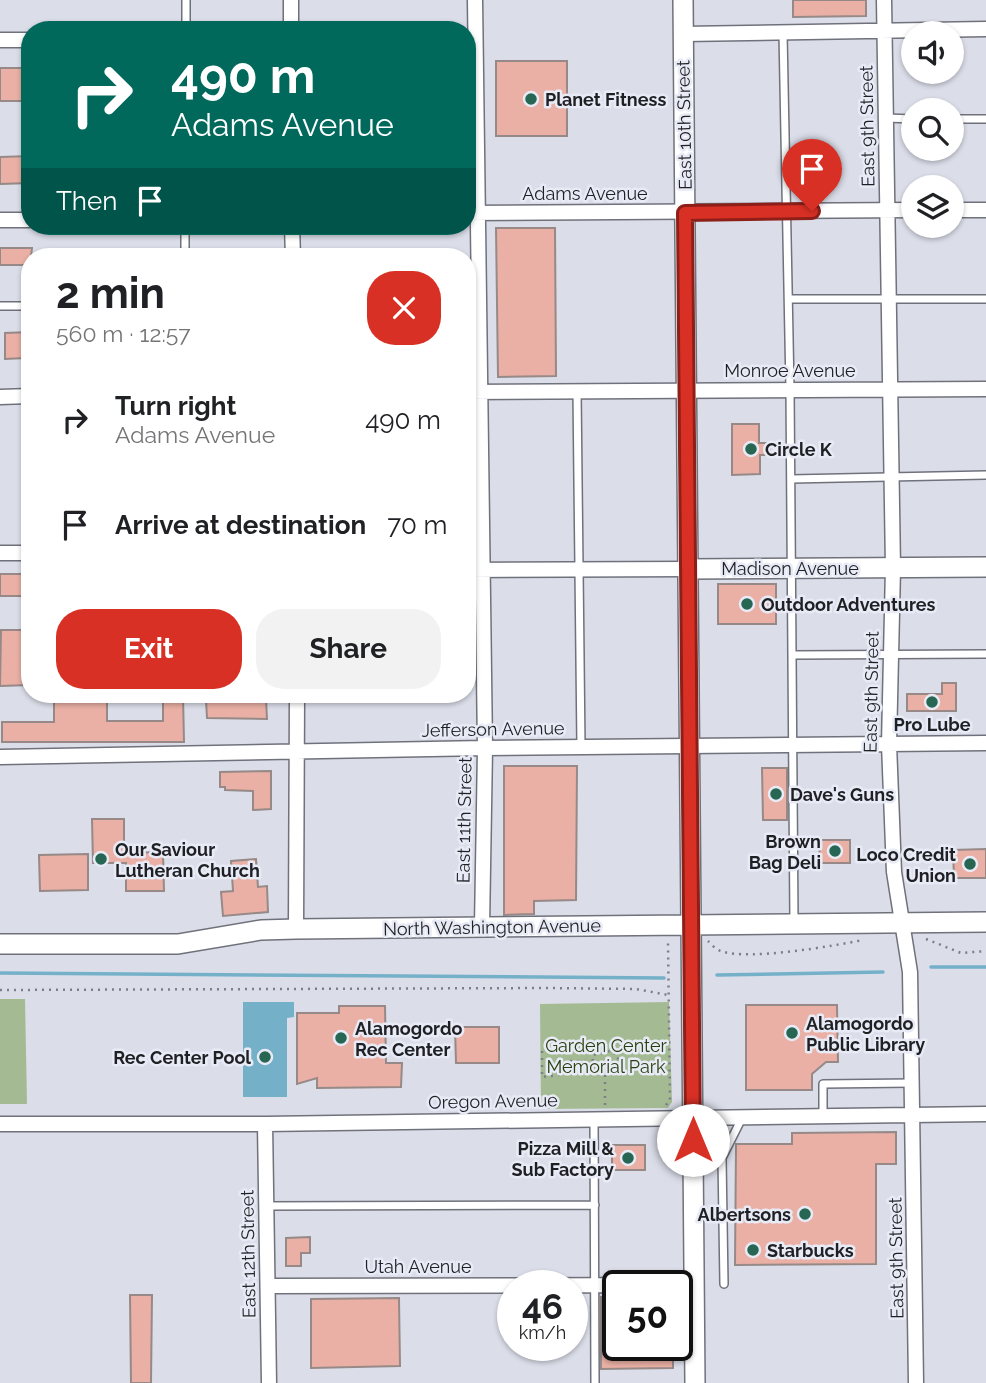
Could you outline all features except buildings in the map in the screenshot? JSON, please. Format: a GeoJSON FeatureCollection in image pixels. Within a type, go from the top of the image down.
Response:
{"type":"FeatureCollection","features":[{"type":"Feature","properties":{"kind":"main road","name":"East 10th Street"},"geometry":{"type":"LineString","coordinates":[[683,0],[695,1383]]}},
{"type":"Feature","properties":{"kind":"main road","name":"Madison Avenue"},"geometry":{"type":"LineString","coordinates":[[688,569],[986,567]]}},
{"type":"Feature","properties":{"kind":"main road","name":"North Washington Avenue"},"geometry":{"type":"LineString","coordinates":[[0,944],[178,944],[261,930],[296,929],[794,924],[904,931],[986,922]]}},
{"type":"Feature","properties":{"kind":"street"},"geometry":{"type":"LineString","coordinates":[[291,0],[291,21]]}},
{"type":"Feature","properties":{"kind":"street","name":"East 11th Street"},"geometry":{"type":"LineString","coordinates":[[473,21],[475,0]]}},
{"type":"Feature","properties":{"kind":"street","name":"East 9th Street"},"geometry":{"type":"LineString","coordinates":[[884,0],[893,568],[889,744],[894,872],[910,972],[916,1383]]}},
{"type":"Feature","properties":{"kind":"street"},"geometry":{"type":"LineString","coordinates":[[683,34],[986,29]]}},
{"type":"Feature","properties":{"kind":"street"},"geometry":{"type":"LineString","coordinates":[[0,40],[21,40]]}},
{"type":"Feature","properties":{"kind":"street","name":"Adams Avenue"},"geometry":{"type":"LineString","coordinates":[[476,212],[901,210]]}},
{"type":"Feature","properties":{"kind":"street"},"geometry":{"type":"LineString","coordinates":[[964,210],[986,210]]}},
{"type":"Feature","properties":{"kind":"street"},"geometry":{"type":"LineString","coordinates":[[0,220],[21,220]]}},
{"type":"Feature","properties":{"kind":"street","name":"Monroe Avenue"},"geometry":{"type":"LineString","coordinates":[[476,392],[986,389]]}},
{"type":"Feature","properties":{"kind":"street"},"geometry":{"type":"LineString","coordinates":[[0,397],[21,396]]}},
{"type":"Feature","properties":{"kind":"street"},"geometry":{"type":"LineString","coordinates":[[0,553],[21,553]]}},
{"type":"Feature","properties":{"kind":"street","name":"Madison Avenue"},"geometry":{"type":"LineString","coordinates":[[476,570],[688,569]]}},
{"type":"Feature","properties":{"kind":"street","name":"East 11th Street"},"geometry":{"type":"LineString","coordinates":[[476,602],[485,748],[482,927]]}},
{"type":"Feature","properties":{"kind":"street"},"geometry":{"type":"LineString","coordinates":[[296,929],[298,703]]}},
{"type":"Feature","properties":{"kind":"street","name":"Jefferson Avenue"},"geometry":{"type":"LineString","coordinates":[[0,757],[485,748],[986,743]]}},
{"type":"Feature","properties":{"kind":"street","name":"Oregon Avenue"},"geometry":{"type":"LineString","coordinates":[[0,1124],[265,1124],[593,1112],[693,1116],[986,1114]]}},
{"type":"Feature","properties":{"kind":"street","name":"East 12th Street"},"geometry":{"type":"LineString","coordinates":[[265,1124],[269,1383]]}},
{"type":"Feature","properties":{"kind":"street","name":"Utah Avenue"},"geometry":{"type":"LineString","coordinates":[[268,1286],[695,1285]]}},
{"type":"Feature","properties":{"kind":"lane"},"geometry":{"type":"LineString","coordinates":[[186,0],[186,21]]}},
{"type":"Feature","properties":{"kind":"lane"},"geometry":{"type":"LineString","coordinates":[[783,33],[793,568],[794,924]]}},
{"type":"Feature","properties":{"kind":"lane"},"geometry":{"type":"LineString","coordinates":[[886,118],[901,118]]}},
{"type":"Feature","properties":{"kind":"lane"},"geometry":{"type":"LineString","coordinates":[[964,119],[986,119]]}},
{"type":"Feature","properties":{"kind":"lane"},"geometry":{"type":"LineString","coordinates":[[789,299],[986,299]]}},
{"type":"Feature","properties":{"kind":"lane"},"geometry":{"type":"LineString","coordinates":[[0,306],[21,306]]}},
{"type":"Feature","properties":{"kind":"lane"},"geometry":{"type":"LineString","coordinates":[[577,391],[581,747]]}},
{"type":"Feature","properties":{"kind":"lane"},"geometry":{"type":"LineString","coordinates":[[791,479],[986,474]]}},
{"type":"Feature","properties":{"kind":"lane"},"geometry":{"type":"LineString","coordinates":[[793,655],[986,654]]}},
{"type":"Feature","properties":{"kind":"lane"},"geometry":{"type":"LineString","coordinates":[[823,1115],[823,1084],[912,1083]]}},
{"type":"Feature","properties":{"kind":"lane"},"geometry":{"type":"LineString","coordinates":[[593,1112],[595,1383]]}},
{"type":"Feature","properties":{"kind":"lane"},"geometry":{"type":"LineString","coordinates":[[724,1284],[722,1158],[743,1116]]}},
{"type":"Feature","properties":{"kind":"lane"},"geometry":{"type":"LineString","coordinates":[[267,1206],[595,1205]]}},
{"type":"Feature","properties":{"kind":"path"},"geometry":{"type":"LineString","coordinates":[[904,931],[961,953],[986,951]]}},
{"type":"Feature","properties":{"kind":"path"},"geometry":{"type":"LineString","coordinates":[[708,941],[720,951],[742,953],[802,951],[868,939]]}},
{"type":"Feature","properties":{"kind":"path"},"geometry":{"type":"LineString","coordinates":[[654,1106],[666,1106],[670,1100],[668,942]]}},
{"type":"Feature","properties":{"kind":"path"},"geometry":{"type":"LineString","coordinates":[[0,990],[549,988],[636,989],[668,995]]}},
{"type":"Feature","properties":{"kind":"path"},"geometry":{"type":"LineString","coordinates":[[542,1051],[542,1077],[559,1074],[566,1061],[593,1061]]}},
{"type":"Feature","properties":{"kind":"path"},"geometry":{"type":"LineString","coordinates":[[599,1051],[618,1055],[618,1067],[605,1071],[593,1071],[593,1055],[599,1051]]}},
{"type":"Feature","properties":{"kind":"path"},"geometry":{"type":"LineString","coordinates":[[605,1071],[605,1106]]}},
{"type":"Feature","properties":{"kind":"path"},"geometry":{"type":"LineString","coordinates":[[593,1112],[605,1106],[617,1106]]}},
{"type":"Feature","properties":{"kind":"green space"},"geometry":{"type":"Polygon","coordinates":[[[0,999],[25,999],[27,1104],[0,1104],[0,999]]]}},
{"type":"Feature","properties":{"kind":"green space","name":"Garden Center Memorial Park"},"geometry":{"type":"Polygon","coordinates":[[[669,1002],[672,1102],[668,1108],[541,1109],[540,1004],[669,1002]]]}},
{"type":"Feature","properties":{"kind":"water","name":"Rec Center Pool"},"geometry":{"type":"Polygon","coordinates":[[[243,1002],[294,1002],[294,1017],[287,1018],[287,1097],[243,1097],[243,1002]]]}},
{"type":"Feature","properties":{"kind":"waterway"},"geometry":{"type":"LineString","coordinates":[[931,967],[986,967]]}},
{"type":"Feature","properties":{"kind":"waterway"},"geometry":{"type":"LineString","coordinates":[[717,975],[883,972]]}},
{"type":"Feature","properties":{"kind":"waterway"},"geometry":{"type":"LineString","coordinates":[[0,973],[664,978]]}},
{"type":"Feature","properties":{"kind":"place","name":"Planet Fitness"},"geometry":{"type":"Point","coordinates":[531,99]}},
{"type":"Feature","properties":{"kind":"place","name":"Circle K"},"geometry":{"type":"Point","coordinates":[751,449]}},
{"type":"Feature","properties":{"kind":"place","name":"Outdoor Adventures"},"geometry":{"type":"Point","coordinates":[747,604]}},
{"type":"Feature","properties":{"kind":"place","name":"Pro Lube"},"geometry":{"type":"Point","coordinates":[932,702]}},
{"type":"Feature","properties":{"kind":"place","name":"Dave's Guns"},"geometry":{"type":"Point","coordinates":[776,794]}},
{"type":"Feature","properties":{"kind":"place","name":"Brown Bag Deli"},"geometry":{"type":"Point","coordinates":[835,851]}},
{"type":"Feature","properties":{"kind":"place","name":"Our Saviour Lutheran Church"},"geometry":{"type":"Point","coordinates":[101,859]}},
{"type":"Feature","properties":{"kind":"place","name":"Loco Credit Union"},"geometry":{"type":"Point","coordinates":[970,864]}},
{"type":"Feature","properties":{"kind":"place","name":"Alamogordo Public Library"},"geometry":{"type":"Point","coordinates":[792,1033]}},
{"type":"Feature","properties":{"kind":"place","name":"Alamogordo Rec Center"},"geometry":{"type":"Point","coordinates":[341,1038]}},
{"type":"Feature","properties":{"kind":"place","name":"Rec Center Pool"},"geometry":{"type":"Point","coordinates":[265,1057]}},
{"type":"Feature","properties":{"kind":"place","name":"Pizza Mill & Sub Factory"},"geometry":{"type":"Point","coordinates":[628,1158]}},
{"type":"Feature","properties":{"kind":"place","name":"Albertsons"},"geometry":{"type":"Point","coordinates":[805,1214]}},
{"type":"Feature","properties":{"kind":"place","name":"Starbucks"},"geometry":{"type":"Point","coordinates":[753,1250]}},
{"type":"Feature","properties":{"kind":"route"},"geometry":{"type":"LineString","coordinates":[[693,1140],[685,213],[812,211]]}}]}
